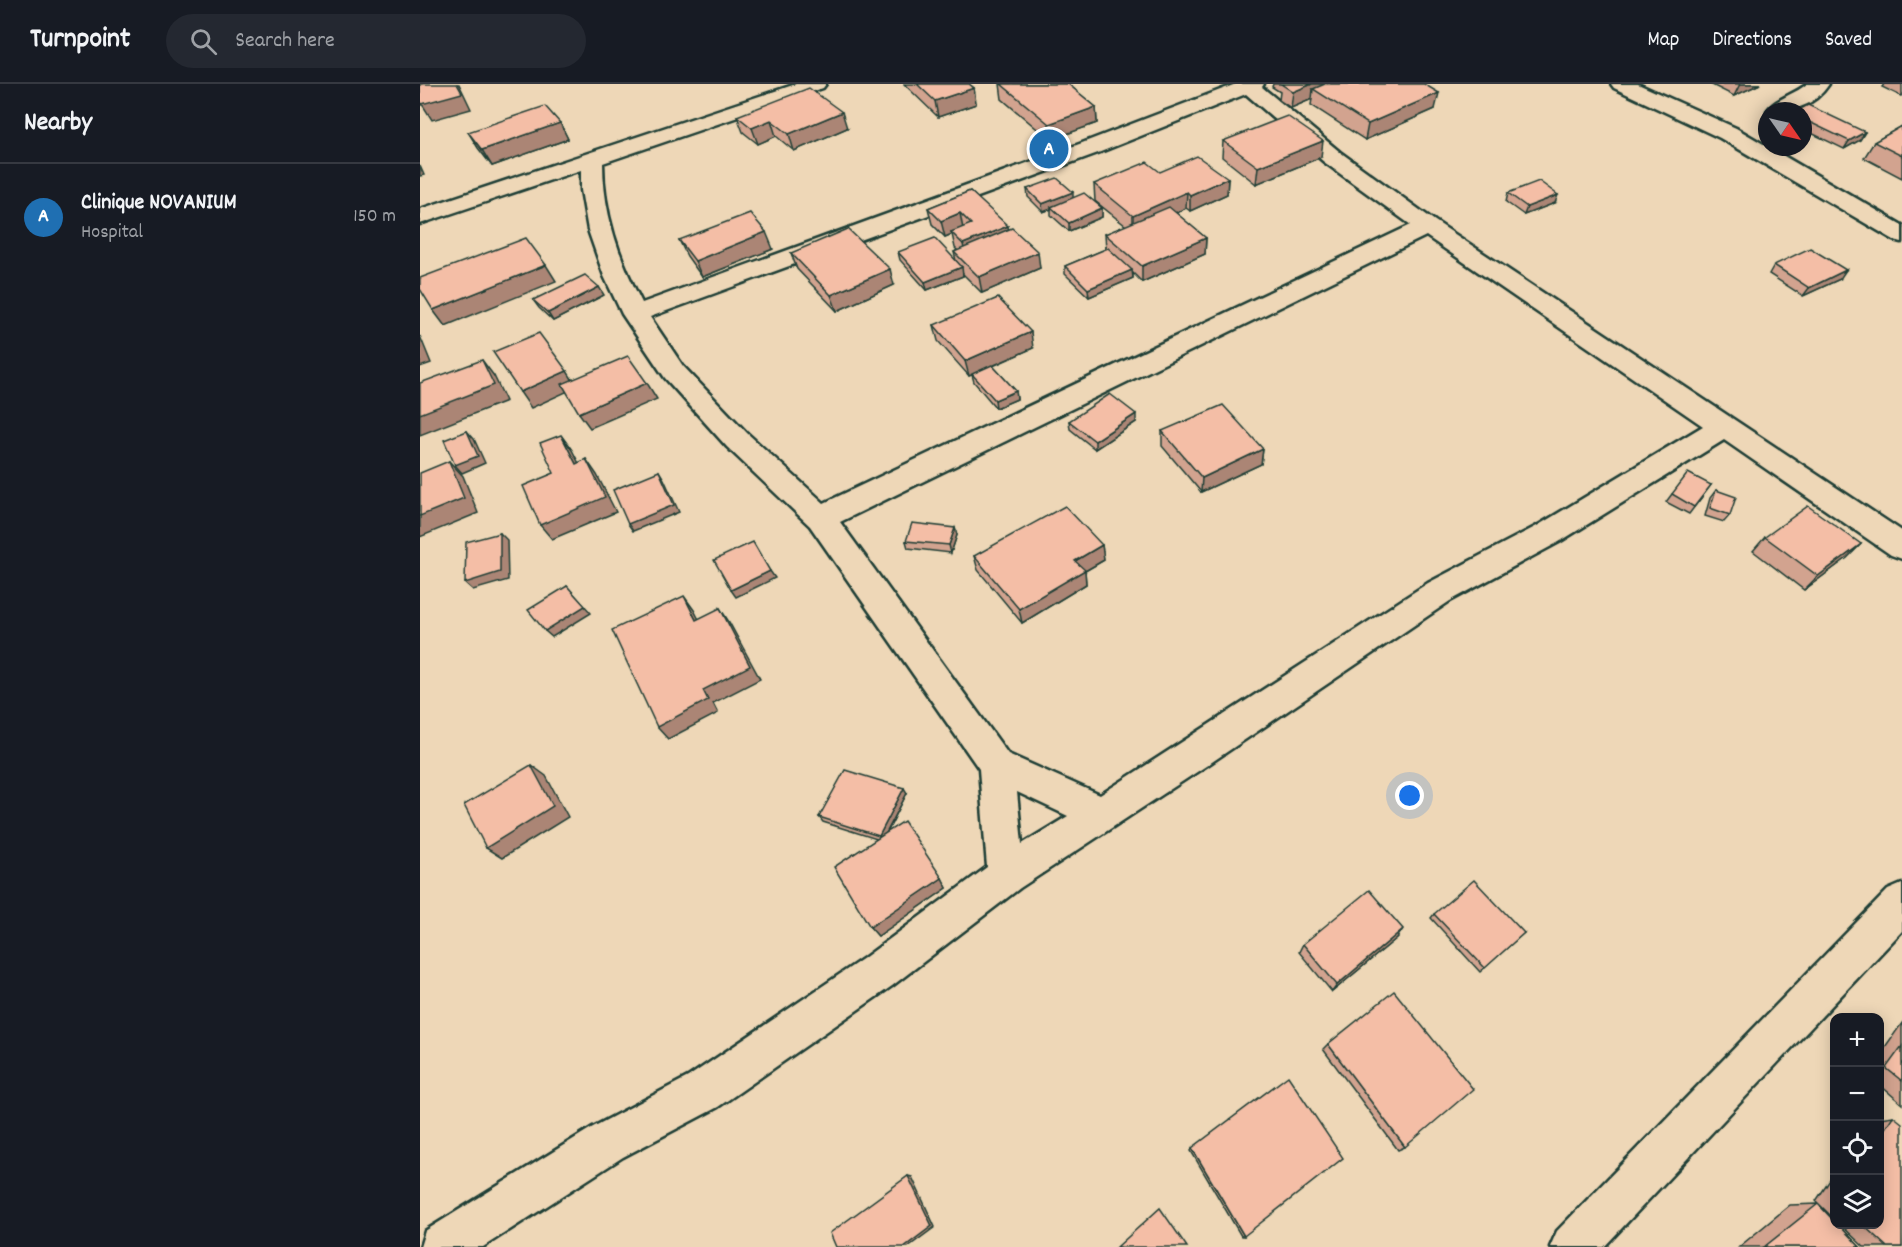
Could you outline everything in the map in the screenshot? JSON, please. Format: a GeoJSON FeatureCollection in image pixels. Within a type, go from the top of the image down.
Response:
{"type":"FeatureCollection","features":[{"type":"Feature","properties":{"kind":"street"},"geometry":{"type":"LineString","coordinates":[[420,217],[816,84]]}},
{"type":"Feature","properties":{"kind":"street"},"geometry":{"type":"LineString","coordinates":[[1621,84],[1755,121],[1902,235]]}},
{"type":"Feature","properties":{"kind":"street"},"geometry":{"type":"LineString","coordinates":[[1755,121],[1804,97],[1819,84]]}},
{"type":"Feature","properties":{"kind":"street"},"geometry":{"type":"LineString","coordinates":[[635,314],[1090,148],[1251,85],[1332,157],[1427,226],[1902,547]]}},
{"type":"Feature","properties":{"kind":"street"},"geometry":{"type":"LineString","coordinates":[[592,160],[592,190],[600,230],[616,276],[635,314],[674,372],[737,440],[821,518],[996,765],[1007,875]]}},
{"type":"Feature","properties":{"kind":"street"},"geometry":{"type":"LineString","coordinates":[[821,518],[1427,226]]}},
{"type":"Feature","properties":{"kind":"street"},"geometry":{"type":"LineString","coordinates":[[441,1247],[608,1142],[703,1092],[878,972],[1007,875],[1317,675],[1439,592],[1548,534],[1724,427]]}},
{"type":"Feature","properties":{"kind":"street"},"geometry":{"type":"LineString","coordinates":[[996,765],[1103,813]]}},
{"type":"Feature","properties":{"kind":"street"},"geometry":{"type":"LineString","coordinates":[[1573,1247],[1902,903]]}},
{"type":"Feature","properties":{"kind":"building"},"geometry":{"type":"Polygon","coordinates":[[[420,84],[457,84],[462,93],[422,104],[420,84]]]}},
{"type":"Feature","properties":{"kind":"building"},"geometry":{"type":"Polygon","coordinates":[[[917,84],[969,84],[974,88],[935,101],[917,84]]]}},
{"type":"Feature","properties":{"kind":"building"},"geometry":{"type":"Polygon","coordinates":[[[1001,84],[1068,84],[1096,107],[1049,124],[1001,84]]]}},
{"type":"Feature","properties":{"kind":"building"},"geometry":{"type":"Polygon","coordinates":[[[1281,84],[1312,84],[1293,92],[1281,84]]]}},
{"type":"Feature","properties":{"kind":"building"},"geometry":{"type":"Polygon","coordinates":[[[1325,84],[1424,84],[1439,93],[1368,124],[1313,89],[1325,84]]]}},
{"type":"Feature","properties":{"kind":"building"},"geometry":{"type":"Polygon","coordinates":[[[809,88],[842,112],[789,134],[771,120],[752,128],[737,116],[809,88]]]}},
{"type":"Feature","properties":{"kind":"building"},"geometry":{"type":"Polygon","coordinates":[[[545,106],[560,123],[482,150],[468,132],[545,106]]]}},
{"type":"Feature","properties":{"kind":"building"},"geometry":{"type":"Polygon","coordinates":[[[1812,107],[1865,132],[1849,141],[1812,123],[1812,107]]]}},
{"type":"Feature","properties":{"kind":"building"},"geometry":{"type":"Polygon","coordinates":[[[1287,116],[1323,141],[1258,167],[1223,141],[1287,116]]]}},
{"type":"Feature","properties":{"kind":"building"},"geometry":{"type":"Polygon","coordinates":[[[1902,126],[1902,156],[1874,142],[1902,126]]]}},
{"type":"Feature","properties":{"kind":"building"},"geometry":{"type":"Polygon","coordinates":[[[1197,156],[1228,178],[1190,195],[1187,192],[1133,216],[1094,184],[1147,162],[1160,172],[1197,156]]]}},
{"type":"Feature","properties":{"kind":"building"},"geometry":{"type":"Polygon","coordinates":[[[1057,178],[1073,192],[1042,204],[1027,189],[1057,178]]]}},
{"type":"Feature","properties":{"kind":"building"},"geometry":{"type":"Polygon","coordinates":[[[1539,181],[1558,195],[1527,207],[1508,193],[1539,181]]]}},
{"type":"Feature","properties":{"kind":"building"},"geometry":{"type":"Polygon","coordinates":[[[970,191],[1008,226],[963,244],[951,232],[971,224],[960,213],[941,221],[928,208],[970,191]]]}},
{"type":"Feature","properties":{"kind":"building"},"geometry":{"type":"Polygon","coordinates":[[[1084,193],[1102,208],[1069,223],[1051,207],[1084,193]]]}},
{"type":"Feature","properties":{"kind":"building"},"geometry":{"type":"Polygon","coordinates":[[[1169,207],[1206,238],[1142,266],[1105,234],[1169,207]]]}},
{"type":"Feature","properties":{"kind":"building"},"geometry":{"type":"Polygon","coordinates":[[[750,213],[766,232],[695,261],[679,240],[750,213]]]}},
{"type":"Feature","properties":{"kind":"building"},"geometry":{"type":"Polygon","coordinates":[[[1012,228],[1038,252],[979,277],[954,252],[1012,228]]]}},
{"type":"Feature","properties":{"kind":"building"},"geometry":{"type":"Polygon","coordinates":[[[848,229],[890,269],[831,295],[791,253],[848,229]]]}},
{"type":"Feature","properties":{"kind":"building"},"geometry":{"type":"Polygon","coordinates":[[[526,238],[546,265],[433,310],[420,289],[420,278],[526,238]]]}},
{"type":"Feature","properties":{"kind":"building"},"geometry":{"type":"Polygon","coordinates":[[[935,238],[962,267],[925,282],[898,252],[935,238]]]}},
{"type":"Feature","properties":{"kind":"building"},"geometry":{"type":"Polygon","coordinates":[[[1108,248],[1132,270],[1088,289],[1065,266],[1108,248]]]}},
{"type":"Feature","properties":{"kind":"building"},"geometry":{"type":"Polygon","coordinates":[[[1810,248],[1846,270],[1809,288],[1774,265],[1810,248]]]}},
{"type":"Feature","properties":{"kind":"building"},"geometry":{"type":"Polygon","coordinates":[[[585,275],[599,287],[548,313],[533,300],[585,275]]]}},
{"type":"Feature","properties":{"kind":"building"},"geometry":{"type":"Polygon","coordinates":[[[998,298],[1031,332],[965,361],[934,325],[998,298]]]}},
{"type":"Feature","properties":{"kind":"building"},"geometry":{"type":"Polygon","coordinates":[[[539,333],[567,371],[520,392],[493,352],[539,333]]]}},
{"type":"Feature","properties":{"kind":"building"},"geometry":{"type":"Polygon","coordinates":[[[628,356],[647,383],[579,413],[562,384],[628,356]]]}},
{"type":"Feature","properties":{"kind":"building"},"geometry":{"type":"Polygon","coordinates":[[[482,360],[494,385],[420,414],[420,383],[482,360]]]}},
{"type":"Feature","properties":{"kind":"building"},"geometry":{"type":"Polygon","coordinates":[[[992,365],[1016,391],[995,400],[972,374],[992,365]]]}},
{"type":"Feature","properties":{"kind":"building"},"geometry":{"type":"Polygon","coordinates":[[[1110,394],[1136,414],[1095,441],[1069,421],[1110,394]]]}},
{"type":"Feature","properties":{"kind":"building"},"geometry":{"type":"Polygon","coordinates":[[[1223,405],[1263,449],[1202,478],[1162,431],[1223,405]]]}},
{"type":"Feature","properties":{"kind":"building"},"geometry":{"type":"Polygon","coordinates":[[[467,431],[478,456],[455,465],[444,440],[467,431]]]}},
{"type":"Feature","properties":{"kind":"building"},"geometry":{"type":"Polygon","coordinates":[[[561,435],[576,464],[586,459],[605,497],[540,525],[523,486],[554,473],[540,443],[561,435]]]}},
{"type":"Feature","properties":{"kind":"building"},"geometry":{"type":"Polygon","coordinates":[[[449,461],[464,498],[420,516],[420,473],[449,461]]]}},
{"type":"Feature","properties":{"kind":"building"},"geometry":{"type":"Polygon","coordinates":[[[659,471],[674,505],[628,524],[613,490],[659,471]]]}},
{"type":"Feature","properties":{"kind":"building"},"geometry":{"type":"Polygon","coordinates":[[[1688,473],[1711,485],[1694,507],[1672,494],[1688,473]]]}},
{"type":"Feature","properties":{"kind":"building"},"geometry":{"type":"Polygon","coordinates":[[[1716,490],[1736,497],[1730,515],[1710,508],[1716,490]]]}},
{"type":"Feature","properties":{"kind":"building"},"geometry":{"type":"Polygon","coordinates":[[[1065,506],[1102,545],[1075,561],[1085,570],[1019,609],[974,556],[1065,506]]]}},
{"type":"Feature","properties":{"kind":"building"},"geometry":{"type":"Polygon","coordinates":[[[1808,506],[1861,544],[1818,576],[1765,537],[1808,506]]]}},
{"type":"Feature","properties":{"kind":"building"},"geometry":{"type":"Polygon","coordinates":[[[912,523],[955,528],[949,545],[906,541],[912,523]]]}},
{"type":"Feature","properties":{"kind":"building"},"geometry":{"type":"Polygon","coordinates":[[[500,533],[500,572],[465,583],[466,542],[500,533]]]}},
{"type":"Feature","properties":{"kind":"building"},"geometry":{"type":"Polygon","coordinates":[[[753,542],[770,571],[731,590],[714,560],[753,542]]]}},
{"type":"Feature","properties":{"kind":"building"},"geometry":{"type":"Polygon","coordinates":[[[567,586],[585,606],[545,631],[528,610],[567,586]]]}},
{"type":"Feature","properties":{"kind":"building"},"geometry":{"type":"Polygon","coordinates":[[[684,596],[696,620],[720,608],[750,666],[703,690],[708,700],[657,727],[612,630],[684,596]]]}},
{"type":"Feature","properties":{"kind":"building"},"geometry":{"type":"Polygon","coordinates":[[[531,765],[553,806],[486,848],[464,805],[531,765]]]}},
{"type":"Feature","properties":{"kind":"building"},"geometry":{"type":"Polygon","coordinates":[[[845,770],[904,788],[879,836],[819,817],[845,770]]]}},
{"type":"Feature","properties":{"kind":"building"},"geometry":{"type":"Polygon","coordinates":[[[904,821],[942,878],[870,927],[834,867],[904,821]]]}},
{"type":"Feature","properties":{"kind":"building"},"geometry":{"type":"Polygon","coordinates":[[[1474,880],[1524,933],[1485,968],[1434,914],[1474,880]]]}},
{"type":"Feature","properties":{"kind":"building"},"geometry":{"type":"Polygon","coordinates":[[[1369,890],[1403,929],[1337,985],[1303,944],[1369,890]]]}},
{"type":"Feature","properties":{"kind":"building"},"geometry":{"type":"Polygon","coordinates":[[[1394,991],[1473,1089],[1405,1147],[1328,1044],[1394,991]]]}},
{"type":"Feature","properties":{"kind":"building"},"geometry":{"type":"Polygon","coordinates":[[[1902,1046],[1902,1081],[1886,1068],[1902,1046]]]}},
{"type":"Feature","properties":{"kind":"building"},"geometry":{"type":"Polygon","coordinates":[[[1288,1076],[1343,1158],[1244,1236],[1192,1148],[1288,1076]]]}},
{"type":"Feature","properties":{"kind":"building"},"geometry":{"type":"Polygon","coordinates":[[[1893,1116],[1902,1123],[1902,1247],[1887,1247],[1867,1229],[1884,1229],[1884,1130],[1893,1116]]]}},
{"type":"Feature","properties":{"kind":"building"},"geometry":{"type":"Polygon","coordinates":[[[908,1176],[932,1226],[904,1247],[836,1247],[830,1233],[908,1176]]]}},
{"type":"Feature","properties":{"kind":"building"},"geometry":{"type":"Polygon","coordinates":[[[1818,1204],[1830,1217],[1830,1229],[1843,1229],[1860,1247],[1764,1247],[1818,1204]]]}},
{"type":"Feature","properties":{"kind":"building"},"geometry":{"type":"Polygon","coordinates":[[[1160,1208],[1187,1247],[1117,1247],[1160,1208]]]}},
{"type":"Feature","properties":{"kind":"place","name":"Clinique NOVANIUM"},"geometry":{"type":"Point","coordinates":[1049,149]}}]}
